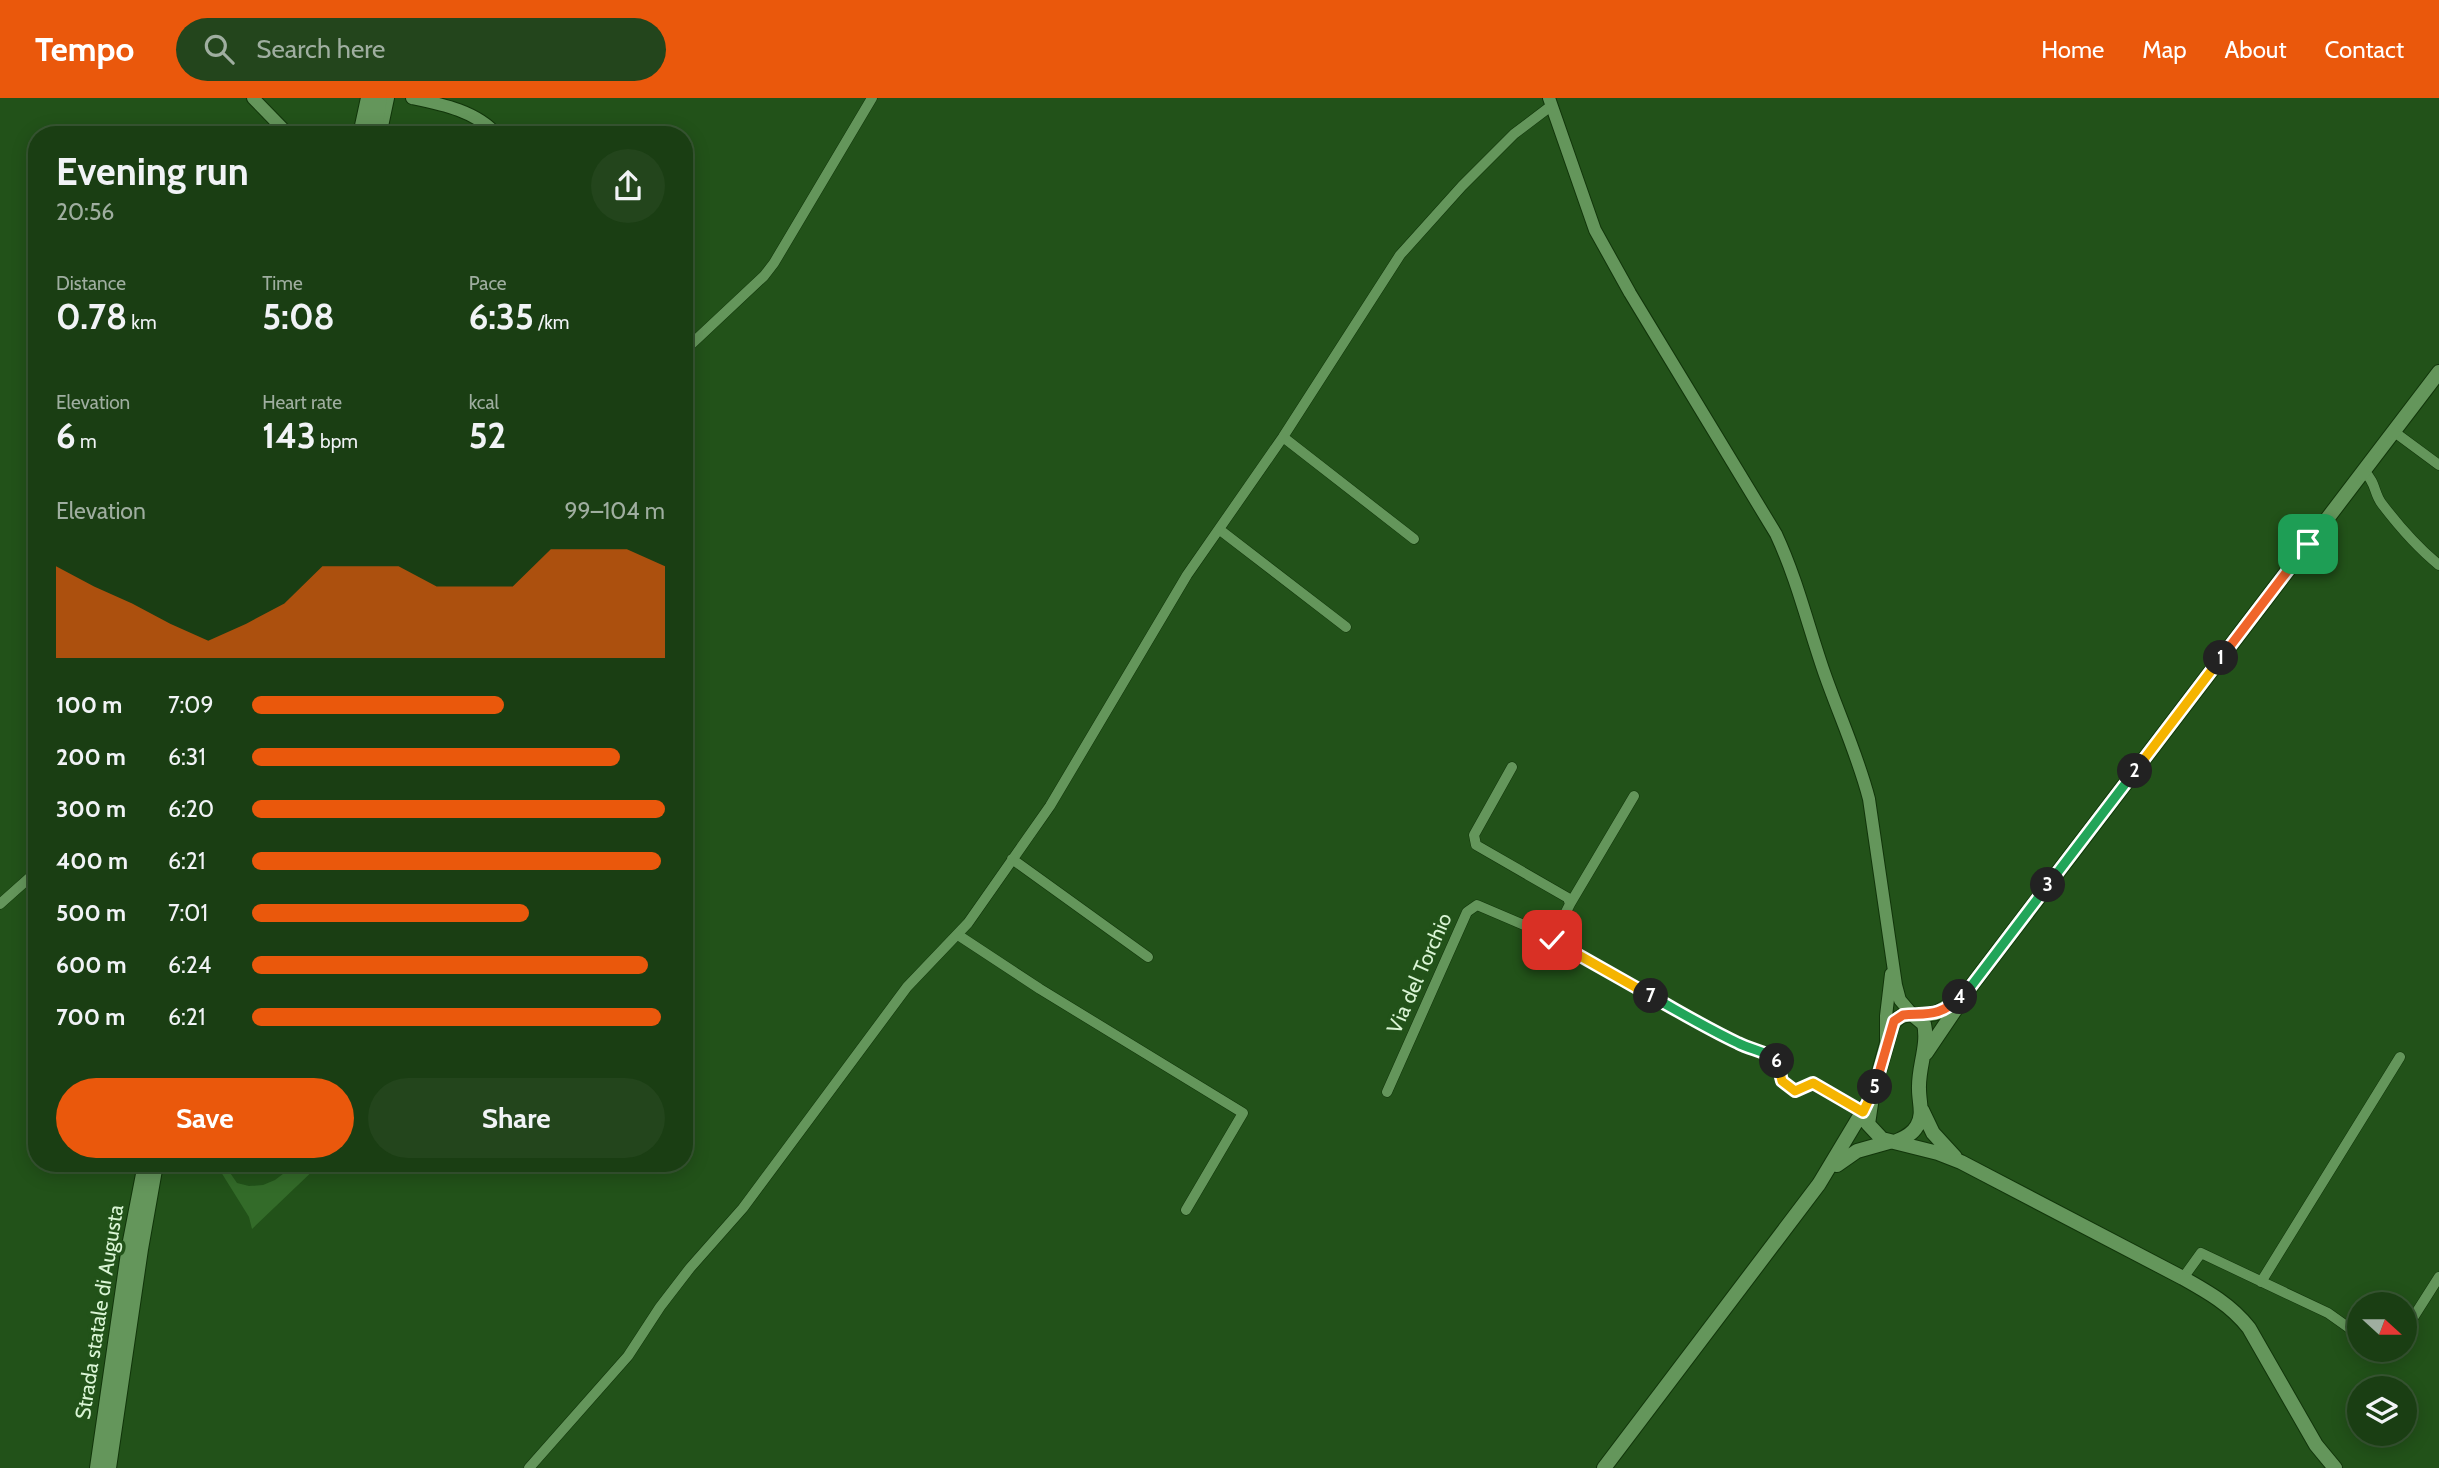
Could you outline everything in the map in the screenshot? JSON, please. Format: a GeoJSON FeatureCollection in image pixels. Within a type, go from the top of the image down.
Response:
{"type":"FeatureCollection","features":[{"type":"Feature","properties":{"kind":"main road"},"geometry":{"type":"LineString","coordinates":[[362,126],[368,98]]}},
{"type":"Feature","properties":{"kind":"main road"},"geometry":{"type":"LineString","coordinates":[[375,126],[380,98]]}},
{"type":"Feature","properties":{"kind":"main road"},"geometry":{"type":"LineString","coordinates":[[1922,1060],[1972,985],[2439,372]]}},
{"type":"Feature","properties":{"kind":"main road"},"geometry":{"type":"LineString","coordinates":[[1972,985],[1944,1010],[1903,1015],[1894,1021],[1872,1097],[1868,1124],[1876,1135],[1961,1162],[2219,1298],[2244,1321],[2260,1344],[2316,1445],[2336,1468]]}},
{"type":"Feature","properties":{"kind":"main road"},"geometry":{"type":"LineString","coordinates":[[1914,1015],[1924,1024],[1926,1032],[1919,1092],[1922,1110],[1933,1133],[1961,1162]]}},
{"type":"Feature","properties":{"kind":"main road"},"geometry":{"type":"LineString","coordinates":[[1604,1468],[1819,1184],[1872,1097]]}},
{"type":"Feature","properties":{"kind":"main road"},"geometry":{"type":"LineString","coordinates":[[1819,1184],[1850,1154],[1892,1142],[1912,1133],[1922,1110]]}},
{"type":"Feature","properties":{"kind":"main road","name":"Strada statale di Augusta"},"geometry":{"type":"LineString","coordinates":[[97,1468],[129,1246],[143,1172]]}},
{"type":"Feature","properties":{"kind":"main road","name":"Strada statale di Augusta"},"geometry":{"type":"LineString","coordinates":[[109,1468],[155,1172]]}},
{"type":"Feature","properties":{"kind":"street"},"geometry":{"type":"LineString","coordinates":[[253,98],[280,126]]}},
{"type":"Feature","properties":{"kind":"street"},"geometry":{"type":"LineString","coordinates":[[382,126],[388,98]]}},
{"type":"Feature","properties":{"kind":"street"},"geometry":{"type":"LineString","coordinates":[[414,98],[460,111],[486,126]]}},
{"type":"Feature","properties":{"kind":"street"},"geometry":{"type":"LineString","coordinates":[[450,98],[479,111],[500,126]]}},
{"type":"Feature","properties":{"kind":"street"},"geometry":{"type":"LineString","coordinates":[[693,344],[774,263],[872,98]]}},
{"type":"Feature","properties":{"kind":"street"},"geometry":{"type":"LineString","coordinates":[[529,1468],[628,1356],[660,1307],[690,1268],[751,1199],[907,987],[958,935],[1050,806],[1187,575],[1283,437],[1400,255],[1462,186],[1550,102],[1595,230],[1786,555],[1823,669],[1863,774],[1900,1000],[1914,1015]]}},
{"type":"Feature","properties":{"kind":"street"},"geometry":{"type":"LineString","coordinates":[[2393,431],[2439,465]]}},
{"type":"Feature","properties":{"kind":"street"},"geometry":{"type":"LineString","coordinates":[[1283,437],[1414,539]]}},
{"type":"Feature","properties":{"kind":"street"},"geometry":{"type":"LineString","coordinates":[[2364,471],[2375,485],[2382,504],[2439,565]]}},
{"type":"Feature","properties":{"kind":"street"},"geometry":{"type":"LineString","coordinates":[[1220,530],[1346,627]]}},
{"type":"Feature","properties":{"kind":"street"},"geometry":{"type":"LineString","coordinates":[[1512,767],[1474,835],[1474,841],[1476,845],[1568,898],[1570,905]]}},
{"type":"Feature","properties":{"kind":"street"},"geometry":{"type":"LineString","coordinates":[[1552,940],[1634,796]]}},
{"type":"Feature","properties":{"kind":"street"},"geometry":{"type":"LineString","coordinates":[[1012,859],[1148,957]]}},
{"type":"Feature","properties":{"kind":"street"},"geometry":{"type":"LineString","coordinates":[[0,904],[28,879]]}},
{"type":"Feature","properties":{"kind":"street","name":"Via del Torchio"},"geometry":{"type":"LineString","coordinates":[[1387,1092],[1467,912],[1478,905],[1552,940],[1747,1048],[1768,1054],[1779,1064],[1782,1081],[1795,1091],[1813,1083],[1863,1112]]}},
{"type":"Feature","properties":{"kind":"street"},"geometry":{"type":"LineString","coordinates":[[958,935],[1040,989],[1243,1113],[1186,1210]]}},
{"type":"Feature","properties":{"kind":"street"},"geometry":{"type":"LineString","coordinates":[[1886,1045],[1885,1016],[1893,960]]}},
{"type":"Feature","properties":{"kind":"street"},"geometry":{"type":"LineString","coordinates":[[2261,1282],[2400,1057]]}},
{"type":"Feature","properties":{"kind":"street"},"geometry":{"type":"LineString","coordinates":[[2183,1278],[2201,1253],[2328,1314],[2347,1327]]}},
{"type":"Feature","properties":{"kind":"street"},"geometry":{"type":"LineString","coordinates":[[2417,1312],[2439,1277]]}},
{"type":"Feature","properties":{"kind":"green space"},"geometry":{"type":"Polygon","coordinates":[[[221,1172],[229,1172],[237,1183],[249,1186],[263,1185],[286,1172],[312,1172],[252,1229],[249,1217],[221,1172]]]}},
{"type":"Feature","properties":{"kind":"route"},"geometry":{"type":"LineString","coordinates":[[1552,940],[1718,1033],[1747,1048],[1768,1054],[1779,1064],[1782,1081],[1795,1091],[1813,1083],[1863,1112],[1872,1097],[1894,1021],[1903,1015],[1916,1016],[1944,1010],[1972,985],[2308,544]]}}]}
